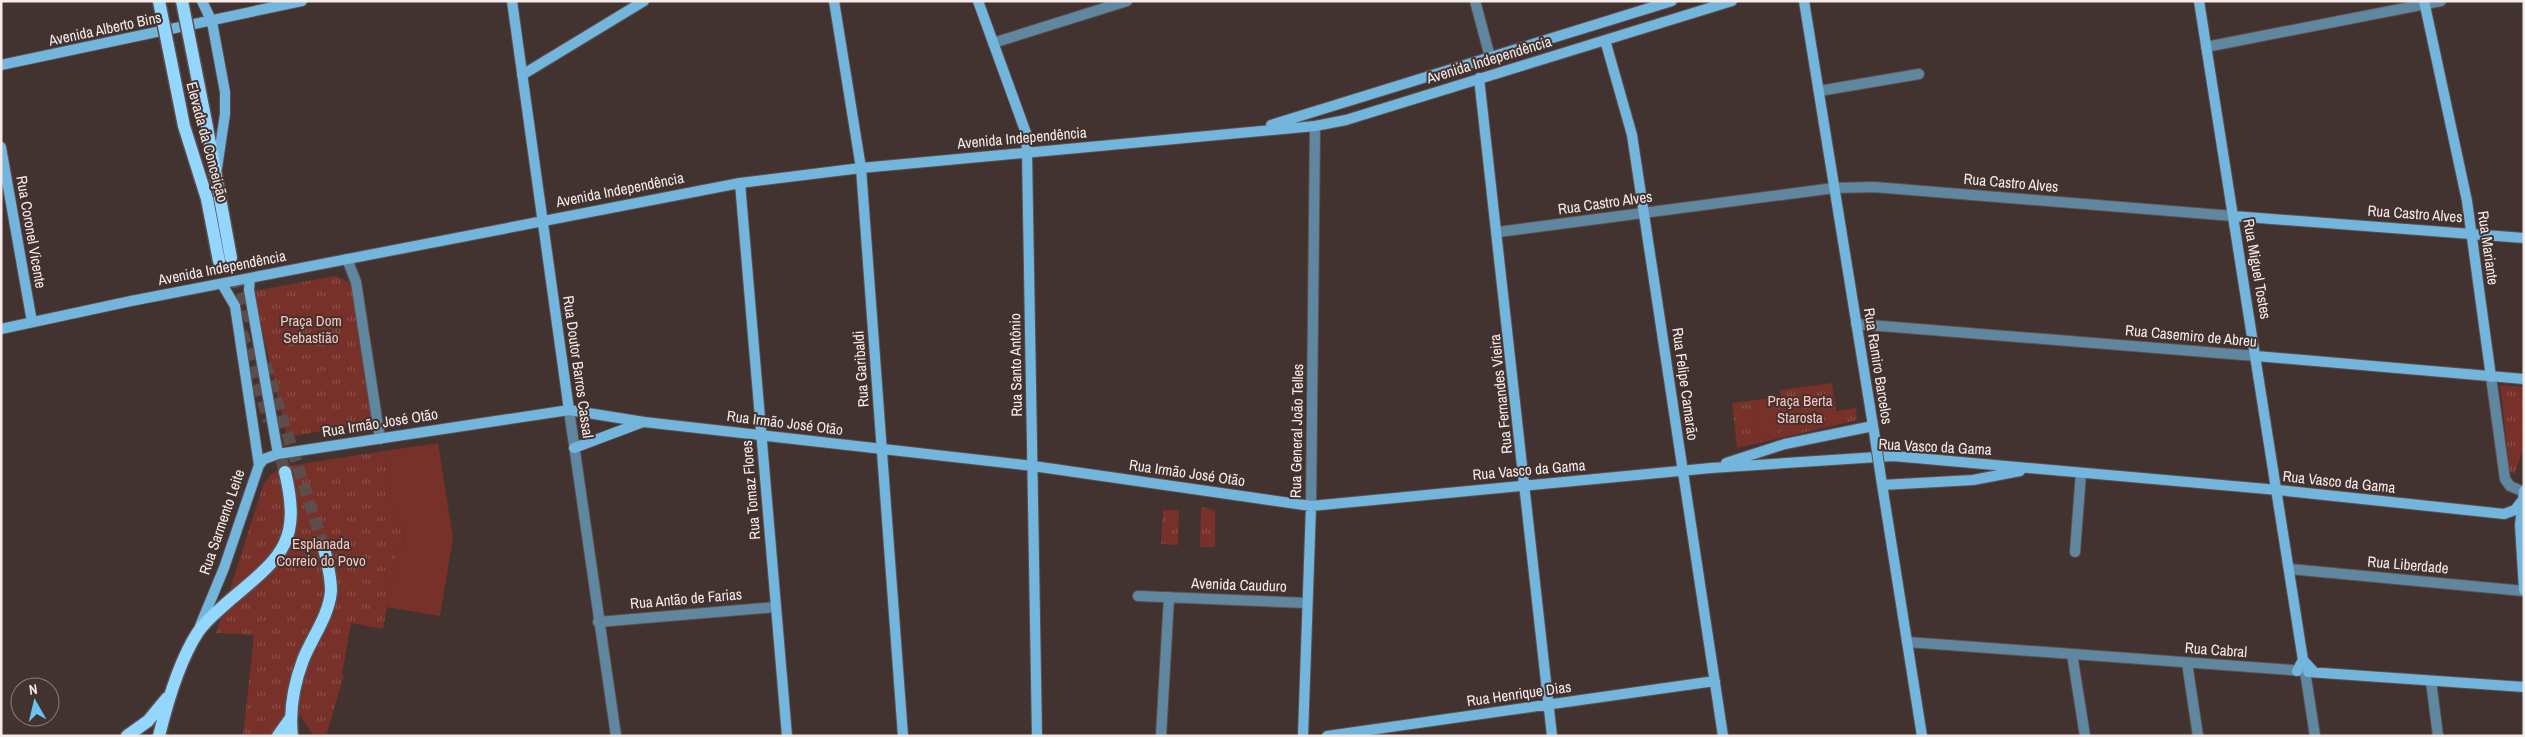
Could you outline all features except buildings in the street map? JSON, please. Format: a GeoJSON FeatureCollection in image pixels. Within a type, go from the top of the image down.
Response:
{"type":"FeatureCollection","features":[{"type":"Feature","properties":{"kind":"main road","name":"Elevada da Conceição"},"geometry":{"type":"LineString","coordinates":[[159,1],[184,126],[208,199],[225,260],[216,177],[182,1]]}},
{"type":"Feature","properties":{"kind":"main road"},"geometry":{"type":"LineString","coordinates":[[197,633],[223,606],[269,567],[281,552],[288,535],[291,516],[290,491],[285,472]]}},
{"type":"Feature","properties":{"kind":"main road"},"geometry":{"type":"LineString","coordinates":[[292,736],[290,719],[294,692],[304,660],[328,609],[330,591],[323,545]]}},
{"type":"Feature","properties":{"kind":"main road","name":"Rua Sarmento Leite"},"geometry":{"type":"LineString","coordinates":[[159,736],[170,694],[197,633]]}},
{"type":"Feature","properties":{"kind":"main road"},"geometry":{"type":"LineString","coordinates":[[127,736],[148,722],[170,694]]}},
{"type":"Feature","properties":{"kind":"main road"},"geometry":{"type":"LineString","coordinates":[[278,736],[290,719]]}},
{"type":"Feature","properties":{"kind":"street"},"geometry":{"type":"LineString","coordinates":[[202,1],[212,22],[225,92],[225,114],[216,177]]}},
{"type":"Feature","properties":{"kind":"street","name":"Avenida Alberto Bins"},"geometry":{"type":"LineString","coordinates":[[1,65],[212,22],[302,1]]}},
{"type":"Feature","properties":{"kind":"street","name":"Rua Doutor Barros Cassal"},"geometry":{"type":"LineString","coordinates":[[512,1],[598,622],[616,736]]}},
{"type":"Feature","properties":{"kind":"street"},"geometry":{"type":"LineString","coordinates":[[522,75],[644,1]]}},
{"type":"Feature","properties":{"kind":"street","name":"Rua Garibaldi"},"geometry":{"type":"LineString","coordinates":[[834,1],[861,168],[903,736]]}},
{"type":"Feature","properties":{"kind":"street","name":"Rua Santo Antônio"},"geometry":{"type":"LineString","coordinates":[[978,1],[1026,133],[1037,736]]}},
{"type":"Feature","properties":{"kind":"street"},"geometry":{"type":"LineString","coordinates":[[993,43],[1127,1]]}},
{"type":"Feature","properties":{"kind":"street"},"geometry":{"type":"LineString","coordinates":[[1476,1],[1490,57]]}},
{"type":"Feature","properties":{"kind":"street","name":"Avenida Independência"},"geometry":{"type":"LineString","coordinates":[[1251,131],[1672,1]]}},
{"type":"Feature","properties":{"kind":"street","name":"Avenida Independência"},"geometry":{"type":"LineString","coordinates":[[1,329],[543,220],[740,183],[861,168],[1315,126],[1346,120],[1732,1]]}},
{"type":"Feature","properties":{"kind":"street","name":"Rua Ramiro Barcelos"},"geometry":{"type":"LineString","coordinates":[[1804,1],[1922,736]]}},
{"type":"Feature","properties":{"kind":"street","name":"Rua Miguel Tostes"},"geometry":{"type":"LineString","coordinates":[[2199,1],[2232,216],[2278,490],[2303,660]]}},
{"type":"Feature","properties":{"kind":"street"},"geometry":{"type":"LineString","coordinates":[[2206,47],[2441,1]]}},
{"type":"Feature","properties":{"kind":"street","name":"Rua Mariante"},"geometry":{"type":"LineString","coordinates":[[2425,3],[2467,200],[2505,479],[2510,486],[2523,495]]}},
{"type":"Feature","properties":{"kind":"street","name":"Rua Felipe Camarão"},"geometry":{"type":"LineString","coordinates":[[1605,40],[1632,135],[1723,736]]}},
{"type":"Feature","properties":{"kind":"street"},"geometry":{"type":"LineString","coordinates":[[1819,91],[1919,74]]}},
{"type":"Feature","properties":{"kind":"street","name":"Rua Fernandes Vieira"},"geometry":{"type":"LineString","coordinates":[[1479,78],[1498,232],[1552,736]]}},
{"type":"Feature","properties":{"kind":"street","name":"Rua General João Telles"},"geometry":{"type":"LineString","coordinates":[[1304,736],[1311,506],[1315,126]]}},
{"type":"Feature","properties":{"kind":"street","name":"Rua Coronel Vicente"},"geometry":{"type":"LineString","coordinates":[[1,147],[32,322]]}},
{"type":"Feature","properties":{"kind":"street","name":"Rua Tomaz Flores"},"geometry":{"type":"LineString","coordinates":[[740,183],[787,736]]}},
{"type":"Feature","properties":{"kind":"street","name":"Rua Castro Alves"},"geometry":{"type":"LineString","coordinates":[[1498,232],[1834,188],[1874,187],[2524,238]]}},
{"type":"Feature","properties":{"kind":"street"},"geometry":{"type":"LineString","coordinates":[[346,259],[356,282],[380,438]]}},
{"type":"Feature","properties":{"kind":"street"},"geometry":{"type":"LineString","coordinates":[[250,278],[248,290],[278,454]]}},
{"type":"Feature","properties":{"kind":"street","name":"Rua Sarmento Leite"},"geometry":{"type":"LineString","coordinates":[[197,633],[224,568],[259,465],[235,306],[222,284]]}},
{"type":"Feature","properties":{"kind":"street","name":"Rua Casemiro de Abreu"},"geometry":{"type":"LineString","coordinates":[[1856,324],[2524,379]]}},
{"type":"Feature","properties":{"kind":"street","name":"Rua Irmão José Otão"},"geometry":{"type":"LineString","coordinates":[[259,465],[264,459],[278,454],[570,410],[644,422],[1033,466],[1311,506]]}},
{"type":"Feature","properties":{"kind":"street"},"geometry":{"type":"LineString","coordinates":[[574,448],[644,422]]}},
{"type":"Feature","properties":{"kind":"street"},"geometry":{"type":"LineString","coordinates":[[1711,468],[1785,444],[1873,426]]}},
{"type":"Feature","properties":{"kind":"street"},"geometry":{"type":"LineString","coordinates":[[275,439],[282,448],[294,452]]}},
{"type":"Feature","properties":{"kind":"street","name":"Rua Vasco da Gama"},"geometry":{"type":"LineString","coordinates":[[1311,506],[1682,470],[1893,456],[2278,490],[2504,514],[2515,510],[2523,495]]}},
{"type":"Feature","properties":{"kind":"street"},"geometry":{"type":"LineString","coordinates":[[1881,481],[1973,480],[2033,468]]}},
{"type":"Feature","properties":{"kind":"street"},"geometry":{"type":"LineString","coordinates":[[2075,552],[2081,473]]}},
{"type":"Feature","properties":{"kind":"street"},"geometry":{"type":"LineString","coordinates":[[2523,495],[2520,525],[2524,590]]}},
{"type":"Feature","properties":{"kind":"street","name":"Rua Liberdade"},"geometry":{"type":"LineString","coordinates":[[2290,569],[2524,590]]}},
{"type":"Feature","properties":{"kind":"street","name":"Avenida Cauduro"},"geometry":{"type":"LineString","coordinates":[[1138,596],[1307,603]]}},
{"type":"Feature","properties":{"kind":"street"},"geometry":{"type":"LineString","coordinates":[[1161,736],[1169,597]]}},
{"type":"Feature","properties":{"kind":"street","name":"Rua Antão de Farias"},"geometry":{"type":"LineString","coordinates":[[598,622],[776,606]]}},
{"type":"Feature","properties":{"kind":"street","name":"Rua Cabral"},"geometry":{"type":"LineString","coordinates":[[1907,642],[2524,687]]}},
{"type":"Feature","properties":{"kind":"street"},"geometry":{"type":"LineString","coordinates":[[2072,654],[2085,736]]}},
{"type":"Feature","properties":{"kind":"street"},"geometry":{"type":"LineString","coordinates":[[2303,660],[2315,736]]}},
{"type":"Feature","properties":{"kind":"street"},"geometry":{"type":"LineString","coordinates":[[2303,660],[2305,671]]}},
{"type":"Feature","properties":{"kind":"street"},"geometry":{"type":"LineString","coordinates":[[2187,663],[2198,736]]}},
{"type":"Feature","properties":{"kind":"street","name":"Rua Henrique Dias"},"geometry":{"type":"LineString","coordinates":[[1327,736],[1715,681]]}},
{"type":"Feature","properties":{"kind":"street"},"geometry":{"type":"LineString","coordinates":[[2431,681],[2438,736]]}},
{"type":"Feature","properties":{"kind":"green space","name":"Praça Dom Sebastião"},"geometry":{"type":"Polygon","coordinates":[[[336,276],[353,284],[372,422],[287,437],[253,291],[336,276]]]}},
{"type":"Feature","properties":{"kind":"green space","name":"Praça Berta Starosta"},"geometry":{"type":"Polygon","coordinates":[[[1832,383],[1836,411],[1856,408],[1857,420],[1737,448],[1732,403],[1781,397],[1780,390],[1832,383]]]}},
{"type":"Feature","properties":{"kind":"green space"},"geometry":{"type":"Polygon","coordinates":[[[2500,385],[2524,387],[2524,445],[2515,474],[2510,472],[2500,385]]]}},
{"type":"Feature","properties":{"kind":"green space"},"geometry":{"type":"Polygon","coordinates":[[[1774,404],[1779,435],[1758,438],[1753,407],[1774,404]]]}},
{"type":"Feature","properties":{"kind":"green space"},"geometry":{"type":"Polygon","coordinates":[[[438,443],[453,538],[440,616],[387,607],[398,546],[405,544],[402,522],[395,523],[384,451],[438,443]]]}},
{"type":"Feature","properties":{"kind":"green space","name":"Esplanada Correio do Povo"},"geometry":{"type":"Polygon","coordinates":[[[384,451],[395,522],[402,522],[405,545],[398,546],[383,629],[351,623],[342,674],[344,675],[326,736],[314,736],[295,708],[270,736],[243,736],[254,635],[216,633],[263,486],[273,473],[288,466],[384,451]]]}},
{"type":"Feature","properties":{"kind":"green space"},"geometry":{"type":"Polygon","coordinates":[[[1201,507],[1215,510],[1215,547],[1200,547],[1201,507]]]}},
{"type":"Feature","properties":{"kind":"green space"},"geometry":{"type":"Polygon","coordinates":[[[1163,510],[1179,510],[1178,545],[1161,544],[1163,510]]]}},
{"type":"Feature","properties":{"kind":"tunnel"},"geometry":{"type":"LineString","coordinates":[[231,258],[252,326]]}},
{"type":"Feature","properties":{"kind":"tunnel"},"geometry":{"type":"LineString","coordinates":[[219,261],[230,294]]}},
{"type":"Feature","properties":{"kind":"tunnel"},"geometry":{"type":"LineString","coordinates":[[242,332],[269,421]]}},
{"type":"Feature","properties":{"kind":"tunnel"},"geometry":{"type":"LineString","coordinates":[[265,364],[323,545]]}},
{"type":"Feature","properties":{"kind":"tunnel"},"geometry":{"type":"LineString","coordinates":[[276,442],[285,472]]}}]}
